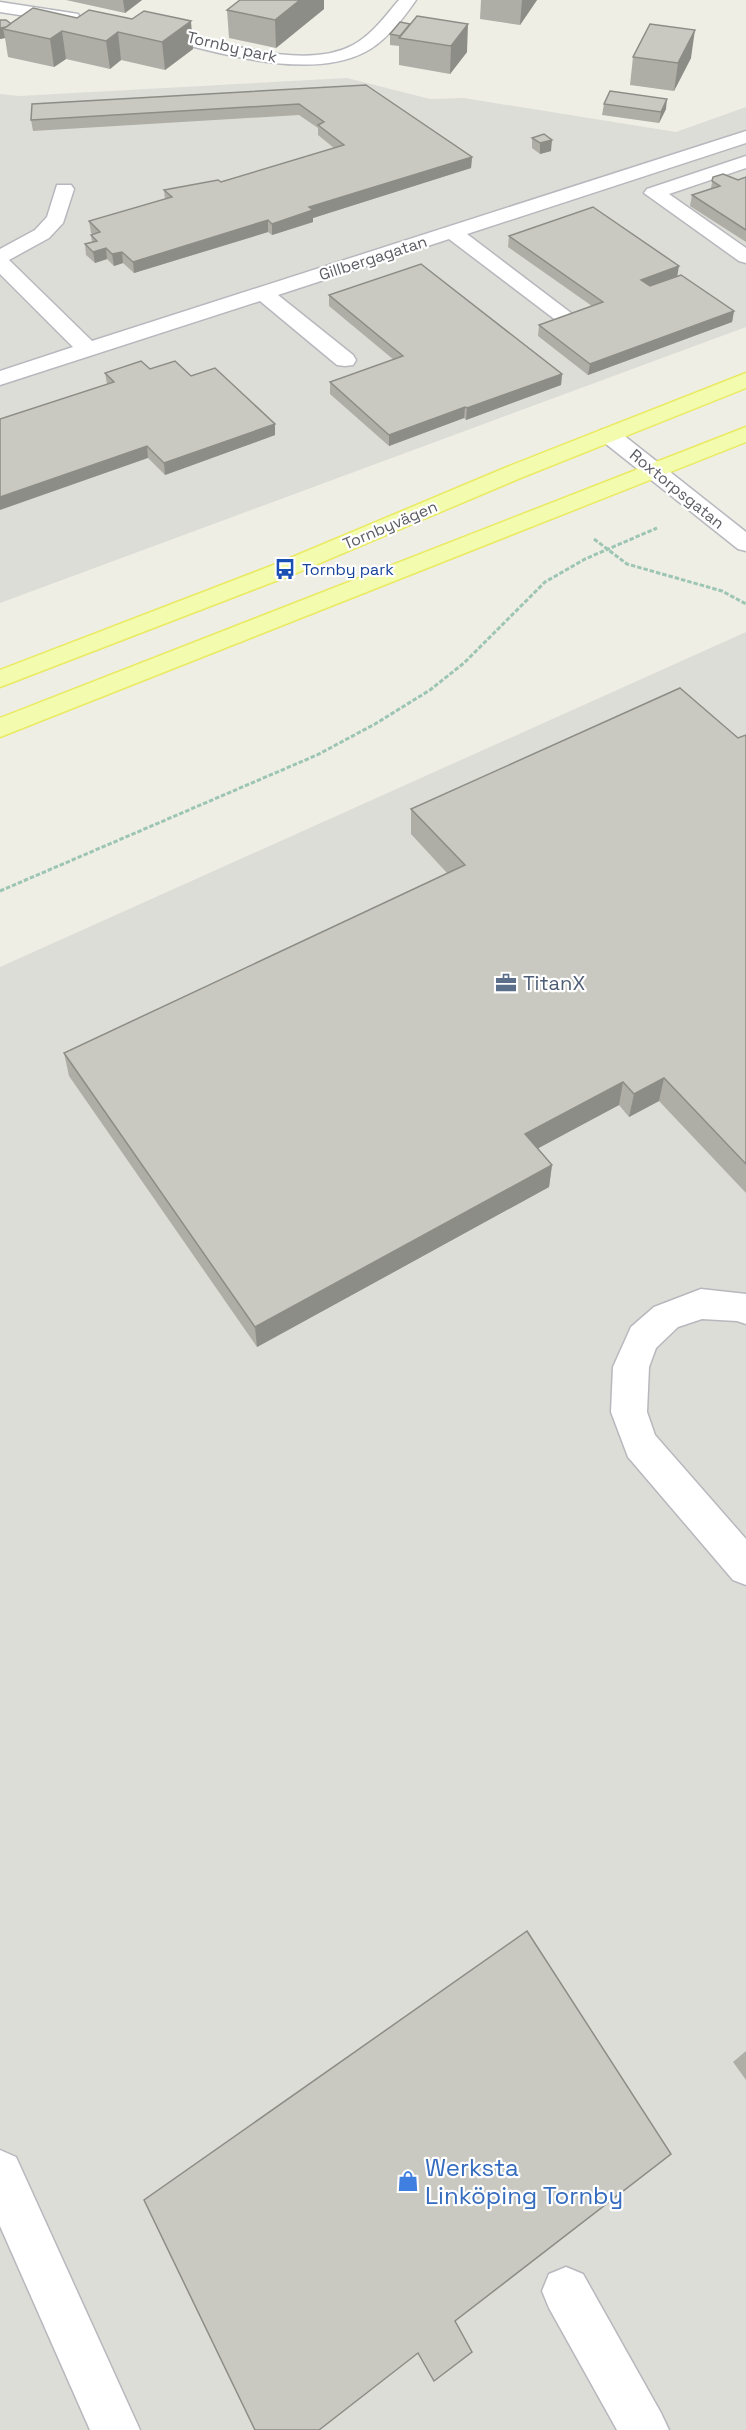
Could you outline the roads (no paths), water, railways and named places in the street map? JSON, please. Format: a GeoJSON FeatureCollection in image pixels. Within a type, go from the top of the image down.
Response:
{"type":"FeatureCollection","features":[{"type":"Feature","properties":{"kind":"main road","name":"Tornbyvägen"},"geometry":{"type":"LineString","coordinates":[[0,680],[285,569],[746,380]]}},
{"type":"Feature","properties":{"kind":"main road"},"geometry":{"type":"LineString","coordinates":[[0,728],[746,434]]}},
{"type":"Feature","properties":{"kind":"street","name":"Tornby park"},"geometry":{"type":"LineString","coordinates":[[131,27],[278,58],[332,58],[358,49],[372,39],[408,0]]}},
{"type":"Feature","properties":{"kind":"street"},"geometry":{"type":"LineString","coordinates":[[0,7],[86,20]]}},
{"type":"Feature","properties":{"kind":"street","name":"Gillbergagatan"},"geometry":{"type":"LineString","coordinates":[[0,378],[746,136]]}},
{"type":"Feature","properties":{"kind":"street"},"geometry":{"type":"LineString","coordinates":[[721,145],[746,161]]}},
{"type":"Feature","properties":{"kind":"street"},"geometry":{"type":"LineString","coordinates":[[654,193],[746,161]]}},
{"type":"Feature","properties":{"kind":"street"},"geometry":{"type":"LineString","coordinates":[[627,175],[746,256]]}},
{"type":"Feature","properties":{"kind":"street"},"geometry":{"type":"LineString","coordinates":[[0,257],[42,234],[56,219],[64,189]]}},
{"type":"Feature","properties":{"kind":"street"},"geometry":{"type":"LineString","coordinates":[[452,232],[564,317]]}},
{"type":"Feature","properties":{"kind":"street"},"geometry":{"type":"LineString","coordinates":[[0,263],[88,350]]}},
{"type":"Feature","properties":{"kind":"street"},"geometry":{"type":"LineString","coordinates":[[263,293],[345,360]]}},
{"type":"Feature","properties":{"kind":"street","name":"Roxtorpsgatan"},"geometry":{"type":"LineString","coordinates":[[609,435],[746,544]]}},
{"type":"Feature","properties":{"kind":"street"},"geometry":{"type":"LineString","coordinates":[[746,1309],[739,1306],[701,1304],[666,1317],[643,1338],[631,1367],[629,1412],[641,1445],[746,1567]]}},
{"type":"Feature","properties":{"kind":"street"},"geometry":{"type":"LineString","coordinates":[[0,2173],[115,2430]]}},
{"type":"Feature","properties":{"kind":"street"},"geometry":{"type":"LineString","coordinates":[[566,2292],[644,2430]]}},
{"type":"Feature","properties":{"kind":"place","name":"Tornby park"},"geometry":{"type":"Point","coordinates":[285,569]}},
{"type":"Feature","properties":{"kind":"place","name":"TitanX"},"geometry":{"type":"Point","coordinates":[506,983]}},
{"type":"Feature","properties":{"kind":"place","name":"Werksta Linköping Tornby"},"geometry":{"type":"Point","coordinates":[408,2181]}}]}
